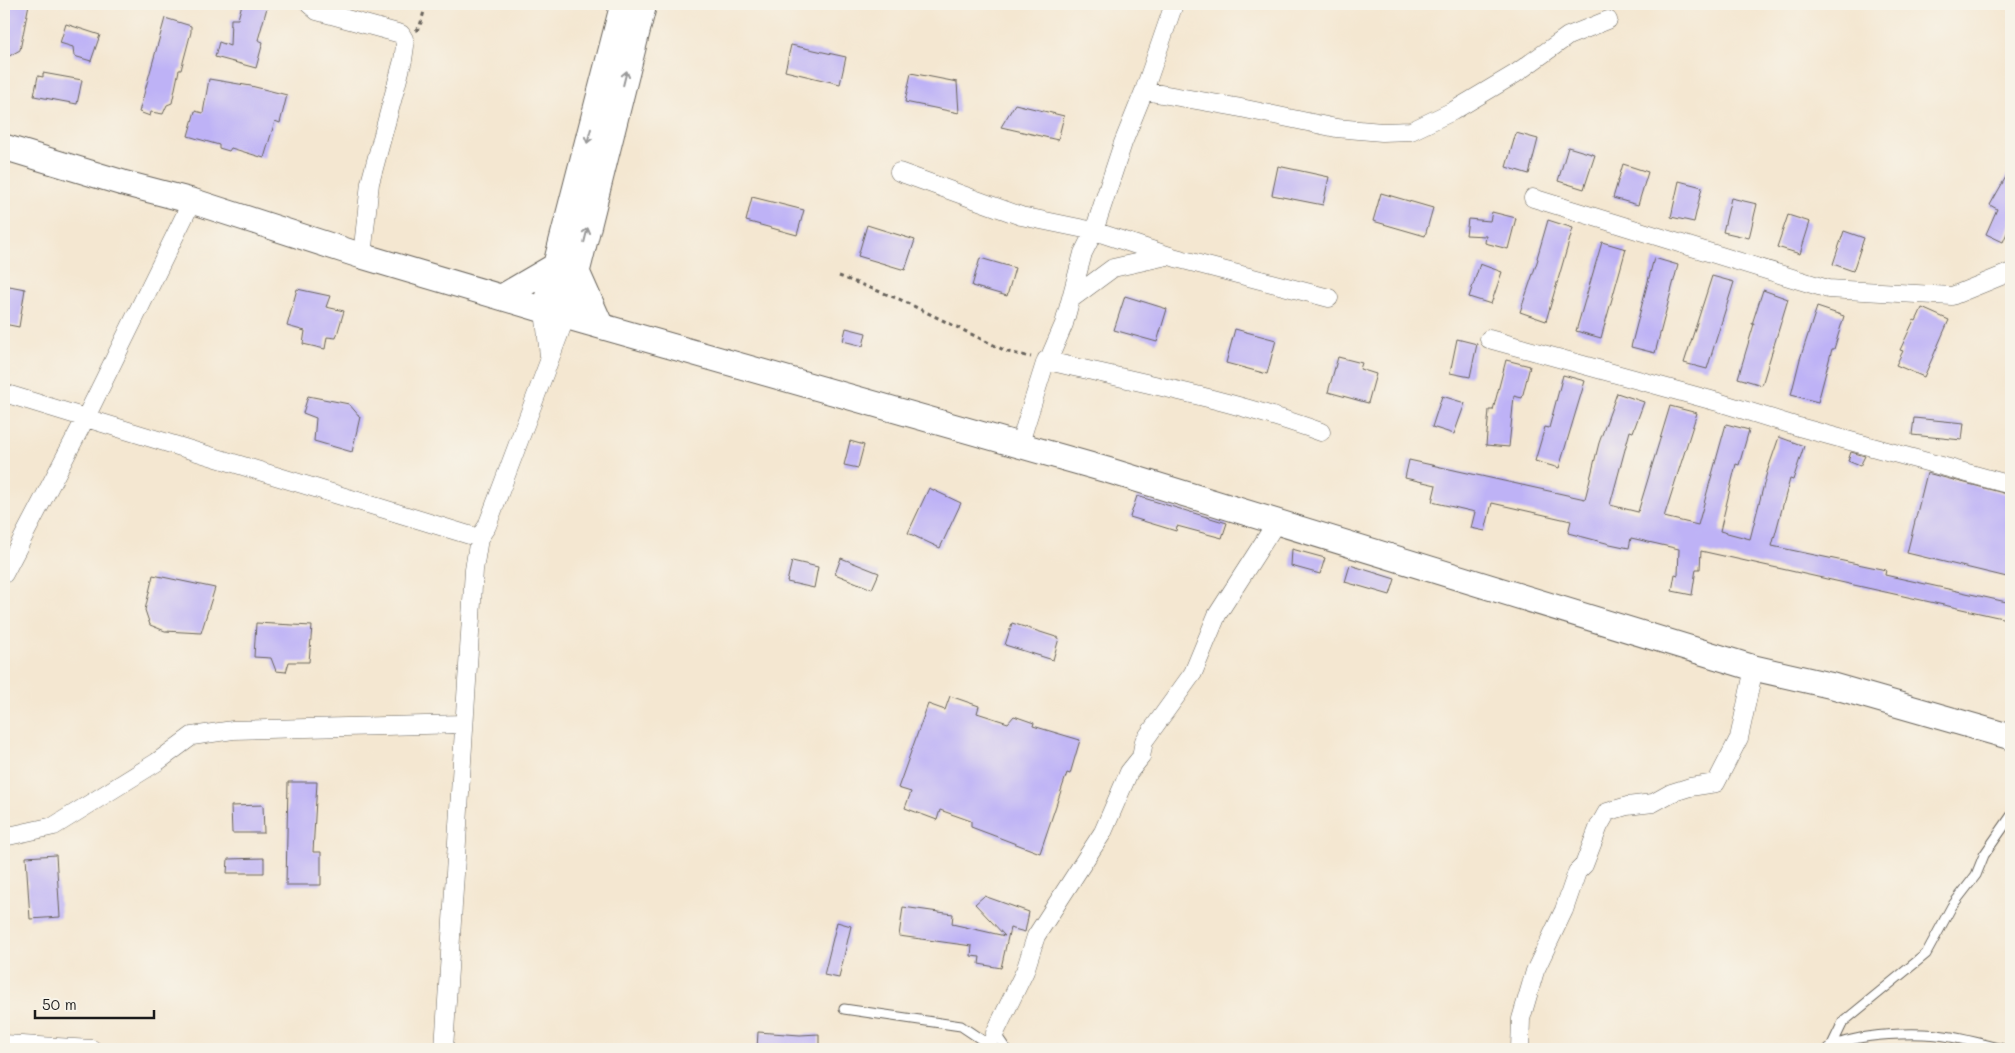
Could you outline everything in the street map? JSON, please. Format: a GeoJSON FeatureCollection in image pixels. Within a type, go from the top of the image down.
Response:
{"type":"FeatureCollection","features":[{"type":"Feature","properties":{"kind":"main road"},"geometry":{"type":"LineString","coordinates":[[601,326],[566,269],[623,4]]}},
{"type":"Feature","properties":{"kind":"main road"},"geometry":{"type":"LineString","coordinates":[[554,313],[644,4]]}},
{"type":"Feature","properties":{"kind":"main road"},"geometry":{"type":"LineString","coordinates":[[4,147],[123,183],[192,201],[362,256],[502,298],[1107,470],[1754,668],[1833,686],[2011,737]]}},
{"type":"Feature","properties":{"kind":"main road"},"geometry":{"type":"LineString","coordinates":[[502,298],[566,269]]}},
{"type":"Feature","properties":{"kind":"street"},"geometry":{"type":"LineString","coordinates":[[309,4],[317,11],[400,34],[404,39],[403,60],[370,183],[362,256]]}},
{"type":"Feature","properties":{"kind":"street"},"geometry":{"type":"LineString","coordinates":[[1019,446],[1047,361],[1064,324],[1083,253],[1094,231],[1123,143],[1144,91],[1174,4]]}},
{"type":"Feature","properties":{"kind":"street"},"geometry":{"type":"LineString","coordinates":[[1144,91],[1236,106],[1336,128],[1382,132],[1411,130],[1452,111],[1515,74],[1568,36],[1608,20]]}},
{"type":"Feature","properties":{"kind":"street"},"geometry":{"type":"LineString","coordinates":[[899,172],[1021,216],[1094,231],[1168,256],[1329,298]]}},
{"type":"Feature","properties":{"kind":"street"},"geometry":{"type":"LineString","coordinates":[[1534,198],[1828,289],[1952,296],[2011,272]]}},
{"type":"Feature","properties":{"kind":"street"},"geometry":{"type":"LineString","coordinates":[[4,574],[86,417],[192,201]]}},
{"type":"Feature","properties":{"kind":"street"},"geometry":{"type":"LineString","coordinates":[[1071,298],[1113,268],[1168,256]]}},
{"type":"Feature","properties":{"kind":"street"},"geometry":{"type":"LineString","coordinates":[[444,1049],[474,570],[479,538],[487,526],[549,359],[554,313]]}},
{"type":"Feature","properties":{"kind":"street"},"geometry":{"type":"LineString","coordinates":[[1489,339],[2011,485]]}},
{"type":"Feature","properties":{"kind":"street"},"geometry":{"type":"LineString","coordinates":[[1047,361],[1254,410],[1321,432]]}},
{"type":"Feature","properties":{"kind":"street"},"geometry":{"type":"LineString","coordinates":[[4,393],[479,538]]}},
{"type":"Feature","properties":{"kind":"street"},"geometry":{"type":"LineString","coordinates":[[990,1042],[1025,971],[1036,936],[1103,832],[1128,772],[1141,757],[1144,741],[1193,674],[1217,616],[1276,523]]}},
{"type":"Feature","properties":{"kind":"street"},"geometry":{"type":"LineString","coordinates":[[1520,1049],[1521,1019],[1534,971],[1564,910],[1577,872],[1584,865],[1599,826],[1607,812],[1627,806],[1653,803],[1670,793],[1690,787],[1716,783],[1739,738],[1754,668]]}},
{"type":"Feature","properties":{"kind":"street"},"geometry":{"type":"LineString","coordinates":[[4,837],[54,826],[157,762],[192,736],[233,730],[464,724]]}},
{"type":"Feature","properties":{"kind":"street"},"geometry":{"type":"LineString","coordinates":[[4,1044],[92,1049]]}},
{"type":"Feature","properties":{"kind":"lane"},"geometry":{"type":"LineString","coordinates":[[1829,1048],[1843,1022],[1926,954],[1952,906],[1976,875],[1984,855],[2011,816]]}},
{"type":"Feature","properties":{"kind":"lane"},"geometry":{"type":"LineString","coordinates":[[844,1009],[961,1026],[1006,1049]]}},
{"type":"Feature","properties":{"kind":"lane"},"geometry":{"type":"LineString","coordinates":[[1829,1048],[1858,1038],[1900,1034],[1949,1037],[2003,1049]]}},
{"type":"Feature","properties":{"kind":"path"},"geometry":{"type":"LineString","coordinates":[[404,39],[414,34],[420,26],[426,4]]}},
{"type":"Feature","properties":{"kind":"path"},"geometry":{"type":"LineString","coordinates":[[839,276],[898,299],[1008,352],[1047,361]]}},
{"type":"Feature","properties":{"kind":"building"},"geometry":{"type":"Polygon","coordinates":[[[4,4],[29,4],[20,50],[4,59],[4,4]]]}},
{"type":"Feature","properties":{"kind":"building"},"geometry":{"type":"Polygon","coordinates":[[[242,4],[268,4],[258,40],[263,42],[256,68],[215,57],[219,42],[230,46],[231,19],[238,19],[242,4]]]}},
{"type":"Feature","properties":{"kind":"building"},"geometry":{"type":"Polygon","coordinates":[[[165,18],[191,26],[191,32],[181,70],[179,70],[172,103],[167,105],[163,114],[151,112],[150,116],[139,112],[165,18]]]}},
{"type":"Feature","properties":{"kind":"building"},"geometry":{"type":"Polygon","coordinates":[[[66,24],[100,35],[91,61],[74,56],[73,47],[60,43],[66,24]]]}},
{"type":"Feature","properties":{"kind":"building"},"geometry":{"type":"Polygon","coordinates":[[[791,45],[846,57],[840,84],[785,71],[791,45]]]}},
{"type":"Feature","properties":{"kind":"building"},"geometry":{"type":"Polygon","coordinates":[[[43,73],[82,80],[77,104],[34,96],[38,76],[43,77],[43,73]]]}},
{"type":"Feature","properties":{"kind":"building"},"geometry":{"type":"Polygon","coordinates":[[[911,73],[957,82],[959,113],[905,102],[911,73]]]}},
{"type":"Feature","properties":{"kind":"building"},"geometry":{"type":"Polygon","coordinates":[[[209,79],[251,86],[287,95],[280,123],[275,121],[264,158],[231,148],[229,151],[219,148],[219,145],[188,136],[195,111],[203,113],[209,79]]]}},
{"type":"Feature","properties":{"kind":"building"},"geometry":{"type":"Polygon","coordinates":[[[1015,104],[1064,116],[1058,140],[1001,127],[1015,104]]]}},
{"type":"Feature","properties":{"kind":"building"},"geometry":{"type":"Polygon","coordinates":[[[1516,133],[1538,139],[1529,174],[1506,167],[1516,133]]]}},
{"type":"Feature","properties":{"kind":"building"},"geometry":{"type":"Polygon","coordinates":[[[1568,147],[1595,155],[1584,189],[1558,181],[1568,147]]]}},
{"type":"Feature","properties":{"kind":"building"},"geometry":{"type":"Polygon","coordinates":[[[1623,164],[1648,172],[1638,205],[1613,198],[1623,164]]]}},
{"type":"Feature","properties":{"kind":"building"},"geometry":{"type":"Polygon","coordinates":[[[1278,166],[1329,177],[1323,205],[1272,195],[1278,166]]]}},
{"type":"Feature","properties":{"kind":"building"},"geometry":{"type":"Polygon","coordinates":[[[2011,168],[2011,224],[2003,242],[1986,234],[1997,209],[1990,205],[2011,168]]]}},
{"type":"Feature","properties":{"kind":"building"},"geometry":{"type":"Polygon","coordinates":[[[1679,181],[1702,187],[1694,222],[1671,217],[1679,181]]]}},
{"type":"Feature","properties":{"kind":"building"},"geometry":{"type":"Polygon","coordinates":[[[1381,193],[1433,208],[1425,236],[1373,221],[1381,193]]]}},
{"type":"Feature","properties":{"kind":"building"},"geometry":{"type":"Polygon","coordinates":[[[752,197],[804,210],[797,235],[746,221],[752,197]]]}},
{"type":"Feature","properties":{"kind":"building"},"geometry":{"type":"Polygon","coordinates":[[[1731,198],[1757,204],[1749,238],[1723,232],[1731,198]]]}},
{"type":"Feature","properties":{"kind":"building"},"geometry":{"type":"Polygon","coordinates":[[[1492,212],[1516,218],[1508,249],[1485,243],[1486,236],[1466,235],[1468,219],[1490,221],[1492,212]]]}},
{"type":"Feature","properties":{"kind":"building"},"geometry":{"type":"Polygon","coordinates":[[[1788,215],[1810,222],[1800,254],[1777,247],[1788,215]]]}},
{"type":"Feature","properties":{"kind":"building"},"geometry":{"type":"Polygon","coordinates":[[[1548,220],[1573,228],[1546,321],[1520,312],[1538,259],[1548,220]]]}},
{"type":"Feature","properties":{"kind":"building"},"geometry":{"type":"Polygon","coordinates":[[[867,225],[915,240],[905,270],[858,256],[867,225]]]}},
{"type":"Feature","properties":{"kind":"building"},"geometry":{"type":"Polygon","coordinates":[[[1844,231],[1864,238],[1853,271],[1833,264],[1844,231]]]}},
{"type":"Feature","properties":{"kind":"building"},"geometry":{"type":"Polygon","coordinates":[[[1602,242],[1626,249],[1601,338],[1576,331],[1602,242]]]}},
{"type":"Feature","properties":{"kind":"building"},"geometry":{"type":"Polygon","coordinates":[[[980,258],[1015,268],[1007,296],[972,286],[980,258]]]}},
{"type":"Feature","properties":{"kind":"building"},"geometry":{"type":"Polygon","coordinates":[[[1654,258],[1678,265],[1655,353],[1631,347],[1654,258]]]}},
{"type":"Feature","properties":{"kind":"building"},"geometry":{"type":"Polygon","coordinates":[[[1480,264],[1502,272],[1491,304],[1469,297],[1480,264]]]}},
{"type":"Feature","properties":{"kind":"building"},"geometry":{"type":"Polygon","coordinates":[[[1712,276],[1734,282],[1707,369],[1684,363],[1712,276]]]}},
{"type":"Feature","properties":{"kind":"building"},"geometry":{"type":"Polygon","coordinates":[[[4,285],[25,289],[19,327],[4,324],[4,285]]]}},
{"type":"Feature","properties":{"kind":"building"},"geometry":{"type":"Polygon","coordinates":[[[297,289],[330,296],[326,307],[344,311],[336,338],[327,337],[325,349],[303,344],[305,331],[287,326],[297,289]]]}},
{"type":"Feature","properties":{"kind":"building"},"geometry":{"type":"Polygon","coordinates":[[[1763,290],[1788,299],[1762,385],[1738,378],[1763,290]]]}},
{"type":"Feature","properties":{"kind":"building"},"geometry":{"type":"Polygon","coordinates":[[[1125,296],[1167,309],[1157,342],[1114,330],[1125,296]]]}},
{"type":"Feature","properties":{"kind":"building"},"geometry":{"type":"Polygon","coordinates":[[[1817,307],[1844,316],[1834,349],[1832,349],[1818,402],[1791,395],[1800,359],[1817,307]]]}},
{"type":"Feature","properties":{"kind":"building"},"geometry":{"type":"Polygon","coordinates":[[[1922,308],[1949,320],[1924,377],[1896,365],[1903,351],[1900,350],[1914,320],[1916,321],[1922,308]]]}},
{"type":"Feature","properties":{"kind":"building"},"geometry":{"type":"Polygon","coordinates":[[[846,328],[866,333],[863,346],[843,341],[846,328]]]}},
{"type":"Feature","properties":{"kind":"building"},"geometry":{"type":"Polygon","coordinates":[[[1235,329],[1276,340],[1267,374],[1226,363],[1235,329]]]}},
{"type":"Feature","properties":{"kind":"building"},"geometry":{"type":"Polygon","coordinates":[[[1457,339],[1477,344],[1470,377],[1450,373],[1457,339]]]}},
{"type":"Feature","properties":{"kind":"building"},"geometry":{"type":"Polygon","coordinates":[[[1338,357],[1362,363],[1360,369],[1376,374],[1368,403],[1328,392],[1338,357]]]}},
{"type":"Feature","properties":{"kind":"building"},"geometry":{"type":"Polygon","coordinates":[[[1506,360],[1530,366],[1522,398],[1514,396],[1509,447],[1486,445],[1489,410],[1493,410],[1506,360]]]}},
{"type":"Feature","properties":{"kind":"building"},"geometry":{"type":"Polygon","coordinates":[[[1563,375],[1585,381],[1559,468],[1535,461],[1545,427],[1549,428],[1563,375]]]}},
{"type":"Feature","properties":{"kind":"building"},"geometry":{"type":"Polygon","coordinates":[[[1617,393],[1644,402],[1633,432],[1630,431],[1610,505],[1638,512],[1670,406],[1697,413],[1664,517],[1698,525],[1726,424],[1749,430],[1739,465],[1736,464],[1720,531],[1750,539],[1767,472],[1779,437],[1804,446],[1793,480],[1790,479],[1772,546],[1886,570],[1885,575],[2011,603],[2011,620],[1701,551],[1700,569],[1696,569],[1692,595],[1672,591],[1675,574],[1678,575],[1679,549],[1631,538],[1629,548],[1610,544],[1568,533],[1571,521],[1492,503],[1485,531],[1471,528],[1475,512],[1432,502],[1436,485],[1405,478],[1409,460],[1585,499],[1599,443],[1617,393]]]}},
{"type":"Feature","properties":{"kind":"building"},"geometry":{"type":"Polygon","coordinates":[[[308,396],[349,404],[360,417],[352,452],[314,441],[316,418],[303,413],[308,396]]]}},
{"type":"Feature","properties":{"kind":"building"},"geometry":{"type":"Polygon","coordinates":[[[1442,396],[1465,403],[1454,434],[1432,427],[1442,396]]]}},
{"type":"Feature","properties":{"kind":"building"},"geometry":{"type":"Polygon","coordinates":[[[1914,418],[1964,423],[1962,440],[1912,435],[1914,418]]]}},
{"type":"Feature","properties":{"kind":"building"},"geometry":{"type":"Polygon","coordinates":[[[850,441],[864,445],[858,468],[844,465],[850,441]]]}},
{"type":"Feature","properties":{"kind":"building"},"geometry":{"type":"Polygon","coordinates":[[[1851,452],[1865,456],[1860,466],[1848,461],[1851,452]]]}},
{"type":"Feature","properties":{"kind":"building"},"geometry":{"type":"Polygon","coordinates":[[[1927,473],[2011,495],[2011,578],[1907,553],[1927,473]]]}},
{"type":"Feature","properties":{"kind":"building"},"geometry":{"type":"Polygon","coordinates":[[[929,488],[961,503],[940,548],[908,533],[929,488]]]}},
{"type":"Feature","properties":{"kind":"building"},"geometry":{"type":"Polygon","coordinates":[[[1137,496],[1227,523],[1222,538],[1177,526],[1176,531],[1130,517],[1137,496]]]}},
{"type":"Feature","properties":{"kind":"building"},"geometry":{"type":"Polygon","coordinates":[[[1292,549],[1325,558],[1320,574],[1291,566],[1292,549]]]}},
{"type":"Feature","properties":{"kind":"building"},"geometry":{"type":"Polygon","coordinates":[[[841,558],[879,573],[872,589],[835,574],[841,558]]]}},
{"type":"Feature","properties":{"kind":"building"},"geometry":{"type":"Polygon","coordinates":[[[792,561],[818,567],[814,588],[787,582],[792,561]]]}},
{"type":"Feature","properties":{"kind":"building"},"geometry":{"type":"Polygon","coordinates":[[[1350,565],[1395,579],[1390,595],[1345,582],[1350,565]]]}},
{"type":"Feature","properties":{"kind":"building"},"geometry":{"type":"Polygon","coordinates":[[[153,575],[215,588],[201,633],[165,631],[150,625],[145,610],[153,575]]]}},
{"type":"Feature","properties":{"kind":"building"},"geometry":{"type":"Polygon","coordinates":[[[256,623],[312,626],[309,662],[289,662],[286,672],[276,671],[271,658],[254,657],[256,623]]]}},
{"type":"Feature","properties":{"kind":"building"},"geometry":{"type":"Polygon","coordinates":[[[1012,623],[1059,638],[1053,660],[1005,645],[1012,623]]]}},
{"type":"Feature","properties":{"kind":"building"},"geometry":{"type":"Polygon","coordinates":[[[950,696],[979,706],[977,713],[1008,723],[1014,716],[1034,723],[1033,726],[1080,740],[1070,774],[1067,773],[1040,853],[971,827],[971,821],[940,810],[937,820],[905,808],[911,792],[898,788],[928,704],[945,710],[950,696]]]}},
{"type":"Feature","properties":{"kind":"building"},"geometry":{"type":"Polygon","coordinates":[[[288,782],[317,782],[313,852],[321,852],[321,885],[286,885],[288,782]]]}},
{"type":"Feature","properties":{"kind":"building"},"geometry":{"type":"Polygon","coordinates":[[[263,805],[264,833],[232,833],[231,806],[263,805]]]}},
{"type":"Feature","properties":{"kind":"building"},"geometry":{"type":"Polygon","coordinates":[[[56,855],[60,917],[30,919],[26,857],[56,855]]]}},
{"type":"Feature","properties":{"kind":"building"},"geometry":{"type":"Polygon","coordinates":[[[264,858],[264,873],[227,873],[228,859],[264,858]]]}},
{"type":"Feature","properties":{"kind":"building"},"geometry":{"type":"Polygon","coordinates":[[[984,896],[1029,912],[1025,932],[1010,928],[1001,968],[979,964],[980,957],[971,956],[972,946],[899,936],[903,907],[953,914],[952,924],[1005,936],[975,904],[984,896]]]}},
{"type":"Feature","properties":{"kind":"building"},"geometry":{"type":"Polygon","coordinates":[[[837,922],[851,926],[839,978],[824,975],[837,922]]]}},
{"type":"Feature","properties":{"kind":"building"},"geometry":{"type":"Polygon","coordinates":[[[758,1032],[800,1035],[819,1034],[819,1049],[757,1049],[758,1032]]]}}]}
